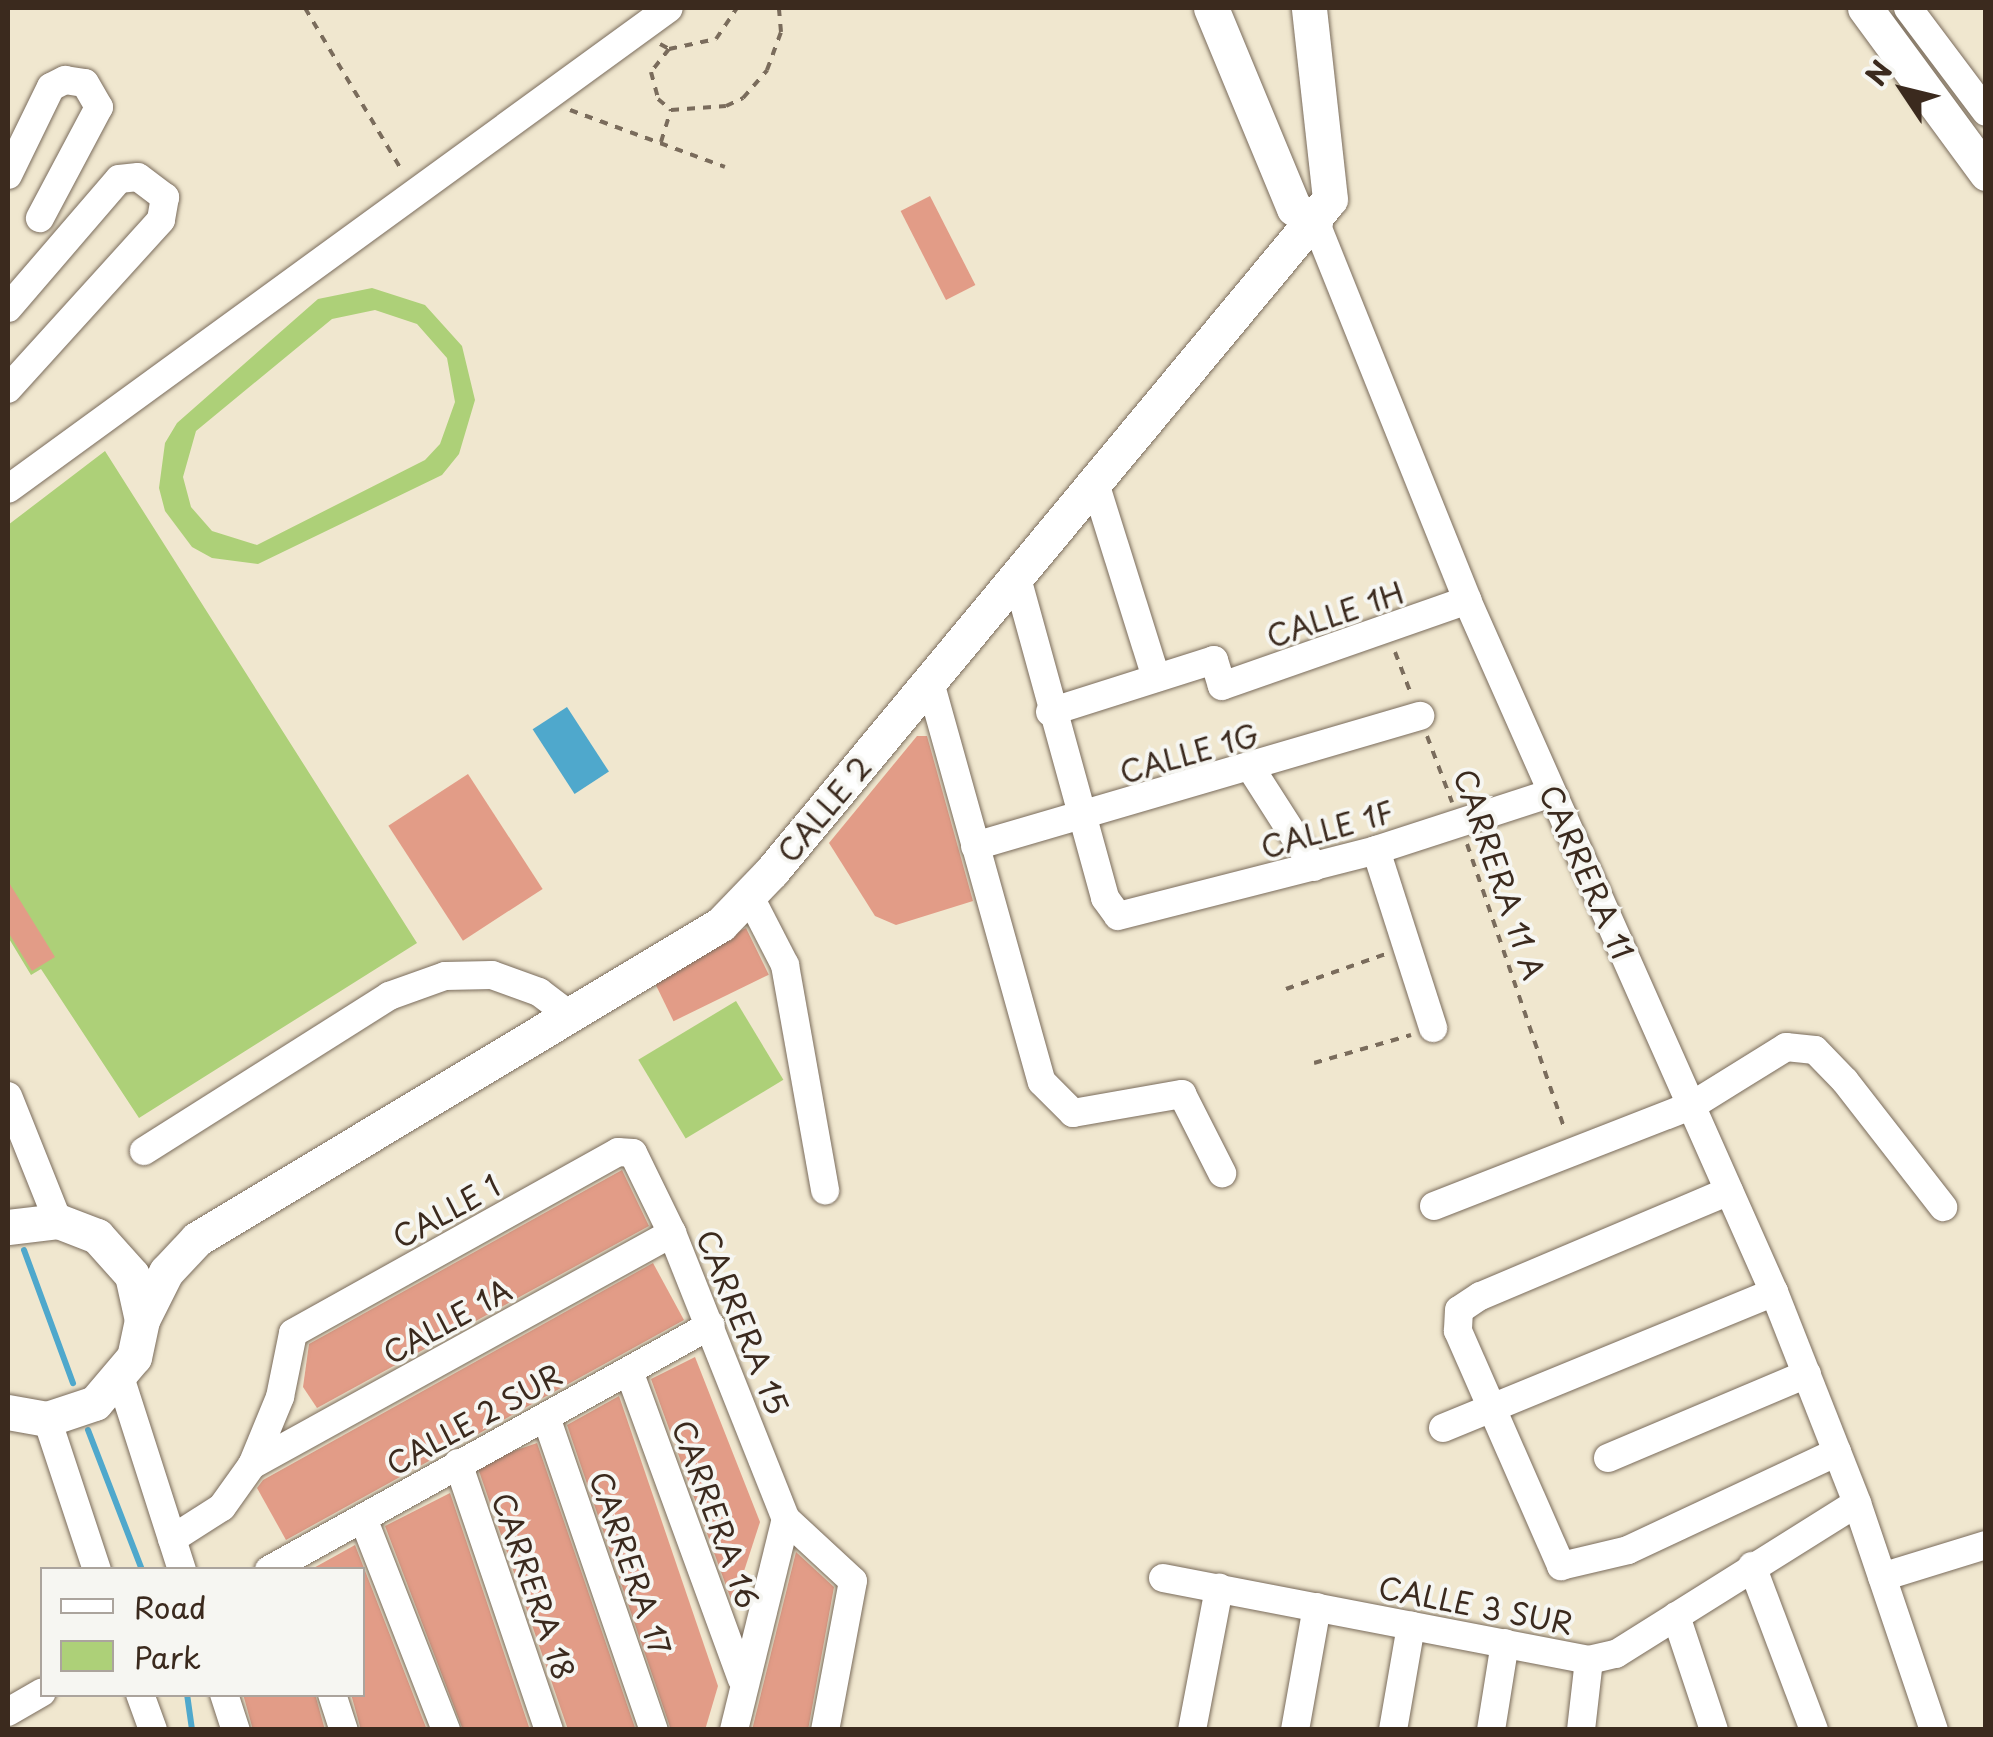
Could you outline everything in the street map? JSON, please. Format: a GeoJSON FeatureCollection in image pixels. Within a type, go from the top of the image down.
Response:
{"type":"FeatureCollection","features":[{"type":"Feature","properties":{"kind":"main road"},"geometry":{"type":"LineString","coordinates":[[1211,8],[1294,208],[1314,222],[1330,198],[1309,8]]}},
{"type":"Feature","properties":{"kind":"main road"},"geometry":{"type":"LineString","coordinates":[[1876,11],[1986,173]]}},
{"type":"Feature","properties":{"kind":"main road","name":"CALLE 2"},"geometry":{"type":"LineString","coordinates":[[121,1380],[134,1358],[142,1320],[166,1272],[197,1240],[721,924],[761,883],[1314,222]]}},
{"type":"Feature","properties":{"kind":"main road"},"geometry":{"type":"LineString","coordinates":[[8,1227],[58,1221],[107,1244],[132,1275],[142,1320]]}},
{"type":"Feature","properties":{"kind":"main road","name":"CALLE 2"},"geometry":{"type":"LineString","coordinates":[[107,1244],[152,1247],[197,1240]]}},
{"type":"Feature","properties":{"kind":"main road"},"geometry":{"type":"LineString","coordinates":[[8,1412],[46,1419],[80,1411],[121,1380]]}},
{"type":"Feature","properties":{"kind":"street"},"geometry":{"type":"LineString","coordinates":[[8,489],[413,190],[669,8]]}},
{"type":"Feature","properties":{"kind":"street"},"geometry":{"type":"LineString","coordinates":[[1908,8],[1986,112]]}},
{"type":"Feature","properties":{"kind":"street"},"geometry":{"type":"LineString","coordinates":[[8,175],[51,87],[65,80],[85,83],[99,107],[40,218]]}},
{"type":"Feature","properties":{"kind":"street"},"geometry":{"type":"LineString","coordinates":[[8,308],[119,180],[138,177],[165,198],[161,220],[8,389]]}},
{"type":"Feature","properties":{"kind":"street","name":"CARRERA 11"},"geometry":{"type":"LineString","coordinates":[[1314,222],[1468,600],[1774,1292],[1857,1503],[1934,1730]]}},
{"type":"Feature","properties":{"kind":"street"},"geometry":{"type":"LineString","coordinates":[[1095,484],[1156,678]]}},
{"type":"Feature","properties":{"kind":"street"},"geometry":{"type":"LineString","coordinates":[[1016,578],[1050,712],[1082,816]]}},
{"type":"Feature","properties":{"kind":"street","name":"CALLE 1H"},"geometry":{"type":"LineString","coordinates":[[1050,712],[1156,678],[1218,673],[1387,632],[1468,600]]}},
{"type":"Feature","properties":{"kind":"street"},"geometry":{"type":"LineString","coordinates":[[930,682],[1042,1082],[1057,1104],[1073,1113],[1176,1091],[1222,1173]]}},
{"type":"Feature","properties":{"kind":"street","name":"CALLE 1G"},"geometry":{"type":"LineString","coordinates":[[975,846],[1252,770],[1420,716]]}},
{"type":"Feature","properties":{"kind":"street"},"geometry":{"type":"LineString","coordinates":[[1252,770],[1314,867]]}},
{"type":"Feature","properties":{"kind":"street","name":"CALLE 1F"},"geometry":{"type":"LineString","coordinates":[[1082,816],[1105,898],[1118,916],[1376,850],[1551,793]]}},
{"type":"Feature","properties":{"kind":"street"},"geometry":{"type":"LineString","coordinates":[[1376,850],[1433,1028]]}},
{"type":"Feature","properties":{"kind":"street"},"geometry":{"type":"LineString","coordinates":[[761,883],[785,964],[825,1190]]}},
{"type":"Feature","properties":{"kind":"street"},"geometry":{"type":"LineString","coordinates":[[144,1151],[389,996],[445,976],[492,975],[539,992],[571,1016]]}},
{"type":"Feature","properties":{"kind":"street"},"geometry":{"type":"LineString","coordinates":[[1434,1206],[1691,1106],[1786,1047],[1814,1050],[1943,1208]]}},
{"type":"Feature","properties":{"kind":"street"},"geometry":{"type":"LineString","coordinates":[[8,1096],[58,1221]]}},
{"type":"Feature","properties":{"kind":"street","name":"CALLE 1"},"geometry":{"type":"LineString","coordinates":[[252,1465],[280,1397],[293,1333],[618,1152],[633,1153]]}},
{"type":"Feature","properties":{"kind":"street","name":"CARRERA 15"},"geometry":{"type":"LineString","coordinates":[[633,1153],[672,1233],[786,1519]]}},
{"type":"Feature","properties":{"kind":"street"},"geometry":{"type":"LineString","coordinates":[[1729,1191],[1459,1310],[1458,1331],[1562,1566],[1628,1550],[1837,1452]]}},
{"type":"Feature","properties":{"kind":"street","name":"CALLE 1A"},"geometry":{"type":"LineString","coordinates":[[252,1465],[672,1233]]}},
{"type":"Feature","properties":{"kind":"street"},"geometry":{"type":"LineString","coordinates":[[1443,1428],[1774,1292]]}},
{"type":"Feature","properties":{"kind":"street","name":"CALLE 2 SUR"},"geometry":{"type":"LineString","coordinates":[[281,1567],[458,1463],[710,1325]]}},
{"type":"Feature","properties":{"kind":"street","name":"CARRERA 16"},"geometry":{"type":"LineString","coordinates":[[628,1371],[742,1679]]}},
{"type":"Feature","properties":{"kind":"street"},"geometry":{"type":"LineString","coordinates":[[1608,1458],[1806,1374]]}},
{"type":"Feature","properties":{"kind":"street"},"geometry":{"type":"LineString","coordinates":[[121,1380],[181,1567]]}},
{"type":"Feature","properties":{"kind":"street","name":"CARRERA 17"},"geometry":{"type":"LineString","coordinates":[[546,1417],[654,1730]]}},
{"type":"Feature","properties":{"kind":"street"},"geometry":{"type":"LineString","coordinates":[[46,1419],[96,1567]]}},
{"type":"Feature","properties":{"kind":"street","name":"CARRERA 18"},"geometry":{"type":"LineString","coordinates":[[458,1463],[549,1730]]}},
{"type":"Feature","properties":{"kind":"street"},"geometry":{"type":"LineString","coordinates":[[172,1539],[222,1508],[252,1465]]}},
{"type":"Feature","properties":{"kind":"street","name":"CALLE 3 SUR"},"geometry":{"type":"LineString","coordinates":[[1163,1578],[1590,1660],[1616,1654],[1857,1503]]}},
{"type":"Feature","properties":{"kind":"street"},"geometry":{"type":"LineString","coordinates":[[363,1518],[446,1730]]}},
{"type":"Feature","properties":{"kind":"street"},"geometry":{"type":"LineString","coordinates":[[734,1730],[742,1679],[786,1519],[853,1582],[825,1730]]}},
{"type":"Feature","properties":{"kind":"street"},"geometry":{"type":"LineString","coordinates":[[1882,1578],[1986,1545]]}},
{"type":"Feature","properties":{"kind":"street"},"geometry":{"type":"LineString","coordinates":[[1752,1566],[1814,1730]]}},
{"type":"Feature","properties":{"kind":"street"},"geometry":{"type":"LineString","coordinates":[[1192,1730],[1219,1588]]}},
{"type":"Feature","properties":{"kind":"street"},"geometry":{"type":"LineString","coordinates":[[1295,1730],[1316,1608]]}},
{"type":"Feature","properties":{"kind":"street"},"geometry":{"type":"LineString","coordinates":[[1676,1616],[1714,1730]]}},
{"type":"Feature","properties":{"kind":"street"},"geometry":{"type":"LineString","coordinates":[[1393,1730],[1411,1626]]}},
{"type":"Feature","properties":{"kind":"street"},"geometry":{"type":"LineString","coordinates":[[1491,1730],[1505,1643]]}},
{"type":"Feature","properties":{"kind":"street"},"geometry":{"type":"LineString","coordinates":[[1581,1730],[1590,1660]]}},
{"type":"Feature","properties":{"kind":"street"},"geometry":{"type":"LineString","coordinates":[[8,1712],[40,1693]]}},
{"type":"Feature","properties":{"kind":"street"},"geometry":{"type":"LineString","coordinates":[[141,1697],[153,1730]]}},
{"type":"Feature","properties":{"kind":"street"},"geometry":{"type":"LineString","coordinates":[[225,1697],[236,1730]]}},
{"type":"Feature","properties":{"kind":"street"},"geometry":{"type":"LineString","coordinates":[[333,1697],[344,1730]]}},
{"type":"Feature","properties":{"kind":"path"},"geometry":{"type":"LineString","coordinates":[[305,8],[413,190]]}},
{"type":"Feature","properties":{"kind":"path"},"geometry":{"type":"LineString","coordinates":[[671,110],[651,86],[658,59],[669,49],[716,39],[737,8]]}},
{"type":"Feature","properties":{"kind":"path"},"geometry":{"type":"LineString","coordinates":[[671,110],[705,110],[743,98],[776,50],[779,8]]}},
{"type":"Feature","properties":{"kind":"path"},"geometry":{"type":"LineString","coordinates":[[652,39],[669,49]]}},
{"type":"Feature","properties":{"kind":"path"},"geometry":{"type":"LineString","coordinates":[[543,99],[726,167]]}},
{"type":"Feature","properties":{"kind":"path"},"geometry":{"type":"LineString","coordinates":[[661,142],[671,110]]}},
{"type":"Feature","properties":{"kind":"path","name":"CARRERA 11 A"},"geometry":{"type":"LineString","coordinates":[[1387,632],[1460,822],[1566,1133]]}},
{"type":"Feature","properties":{"kind":"path"},"geometry":{"type":"LineString","coordinates":[[1286,989],[1407,946]]}},
{"type":"Feature","properties":{"kind":"path"},"geometry":{"type":"LineString","coordinates":[[1314,1063],[1433,1028]]}},
{"type":"Feature","properties":{"kind":"green space"},"geometry":{"type":"Polygon","coordinates":[[[372,288],[425,305],[462,346],[475,400],[459,454],[442,475],[258,564],[212,558],[192,547],[165,511],[159,488],[165,443],[177,423],[318,299],[372,288]],[[375,310],[332,319],[196,431],[183,477],[191,507],[212,531],[257,545],[425,460],[440,444],[455,402],[447,358],[417,324],[375,310]]]}},
{"type":"Feature","properties":{"kind":"green space"},"geometry":{"type":"Polygon","coordinates":[[[105,451],[417,943],[139,1118],[41,969],[31,975],[8,937],[8,525],[105,451]]]}},
{"type":"Feature","properties":{"kind":"green space"},"geometry":{"type":"Polygon","coordinates":[[[736,1001],[783,1080],[686,1139],[638,1060],[736,1001]]]}},
{"type":"Feature","properties":{"kind":"water"},"geometry":{"type":"Polygon","coordinates":[[[567,707],[609,772],[575,794],[533,729],[567,707]]]}},
{"type":"Feature","properties":{"kind":"building"},"geometry":{"type":"Polygon","coordinates":[[[930,196],[975,285],[946,300],[901,211],[930,196]]]}},
{"type":"Feature","properties":{"kind":"building"},"geometry":{"type":"Polygon","coordinates":[[[917,736],[927,736],[973,901],[896,925],[875,916],[829,843],[917,736]]]}},
{"type":"Feature","properties":{"kind":"building"},"geometry":{"type":"Polygon","coordinates":[[[468,774],[543,889],[463,941],[388,826],[468,774]]]}},
{"type":"Feature","properties":{"kind":"building"},"geometry":{"type":"Polygon","coordinates":[[[8,881],[55,957],[32,971],[8,932],[8,881]]]}},
{"type":"Feature","properties":{"kind":"building"},"geometry":{"type":"Polygon","coordinates":[[[746,928],[769,975],[674,1021],[651,974],[746,928]]]}},
{"type":"Feature","properties":{"kind":"building"},"geometry":{"type":"Polygon","coordinates":[[[622,1170],[649,1226],[317,1408],[303,1387],[309,1344],[622,1170]]]}},
{"type":"Feature","properties":{"kind":"building"},"geometry":{"type":"Polygon","coordinates":[[[653,1263],[684,1320],[286,1540],[257,1488],[263,1480],[653,1263]]]}},
{"type":"Feature","properties":{"kind":"building"},"geometry":{"type":"Polygon","coordinates":[[[695,1357],[760,1522],[733,1605],[651,1379],[695,1357]]]}},
{"type":"Feature","properties":{"kind":"building"},"geometry":{"type":"Polygon","coordinates":[[[619,1396],[718,1686],[705,1730],[671,1730],[567,1425],[619,1396]]]}},
{"type":"Feature","properties":{"kind":"building"},"geometry":{"type":"Polygon","coordinates":[[[537,1443],[636,1729],[568,1730],[476,1464],[537,1443]]]}},
{"type":"Feature","properties":{"kind":"building"},"geometry":{"type":"Polygon","coordinates":[[[450,1493],[530,1730],[463,1730],[385,1526],[450,1493]]]}},
{"type":"Feature","properties":{"kind":"building"},"geometry":{"type":"Polygon","coordinates":[[[355,1545],[364,1567],[315,1567],[355,1545]]]}},
{"type":"Feature","properties":{"kind":"building"},"geometry":{"type":"Polygon","coordinates":[[[796,1552],[834,1587],[808,1730],[752,1730],[796,1552]]]}},
{"type":"Feature","properties":{"kind":"building"},"geometry":{"type":"Polygon","coordinates":[[[365,1571],[427,1730],[361,1730],[352,1697],[365,1697],[365,1571]]]}},
{"type":"Feature","properties":{"kind":"building"},"geometry":{"type":"Polygon","coordinates":[[[244,1697],[316,1697],[325,1730],[253,1730],[244,1697]]]}},
{"type":"Feature","properties":{"kind":"waterway"},"geometry":{"type":"LineString","coordinates":[[24,1250],[73,1383]]}},
{"type":"Feature","properties":{"kind":"waterway"},"geometry":{"type":"LineString","coordinates":[[88,1430],[141,1567]]}},
{"type":"Feature","properties":{"kind":"waterway"},"geometry":{"type":"LineString","coordinates":[[187,1697],[192,1730]]}}]}
